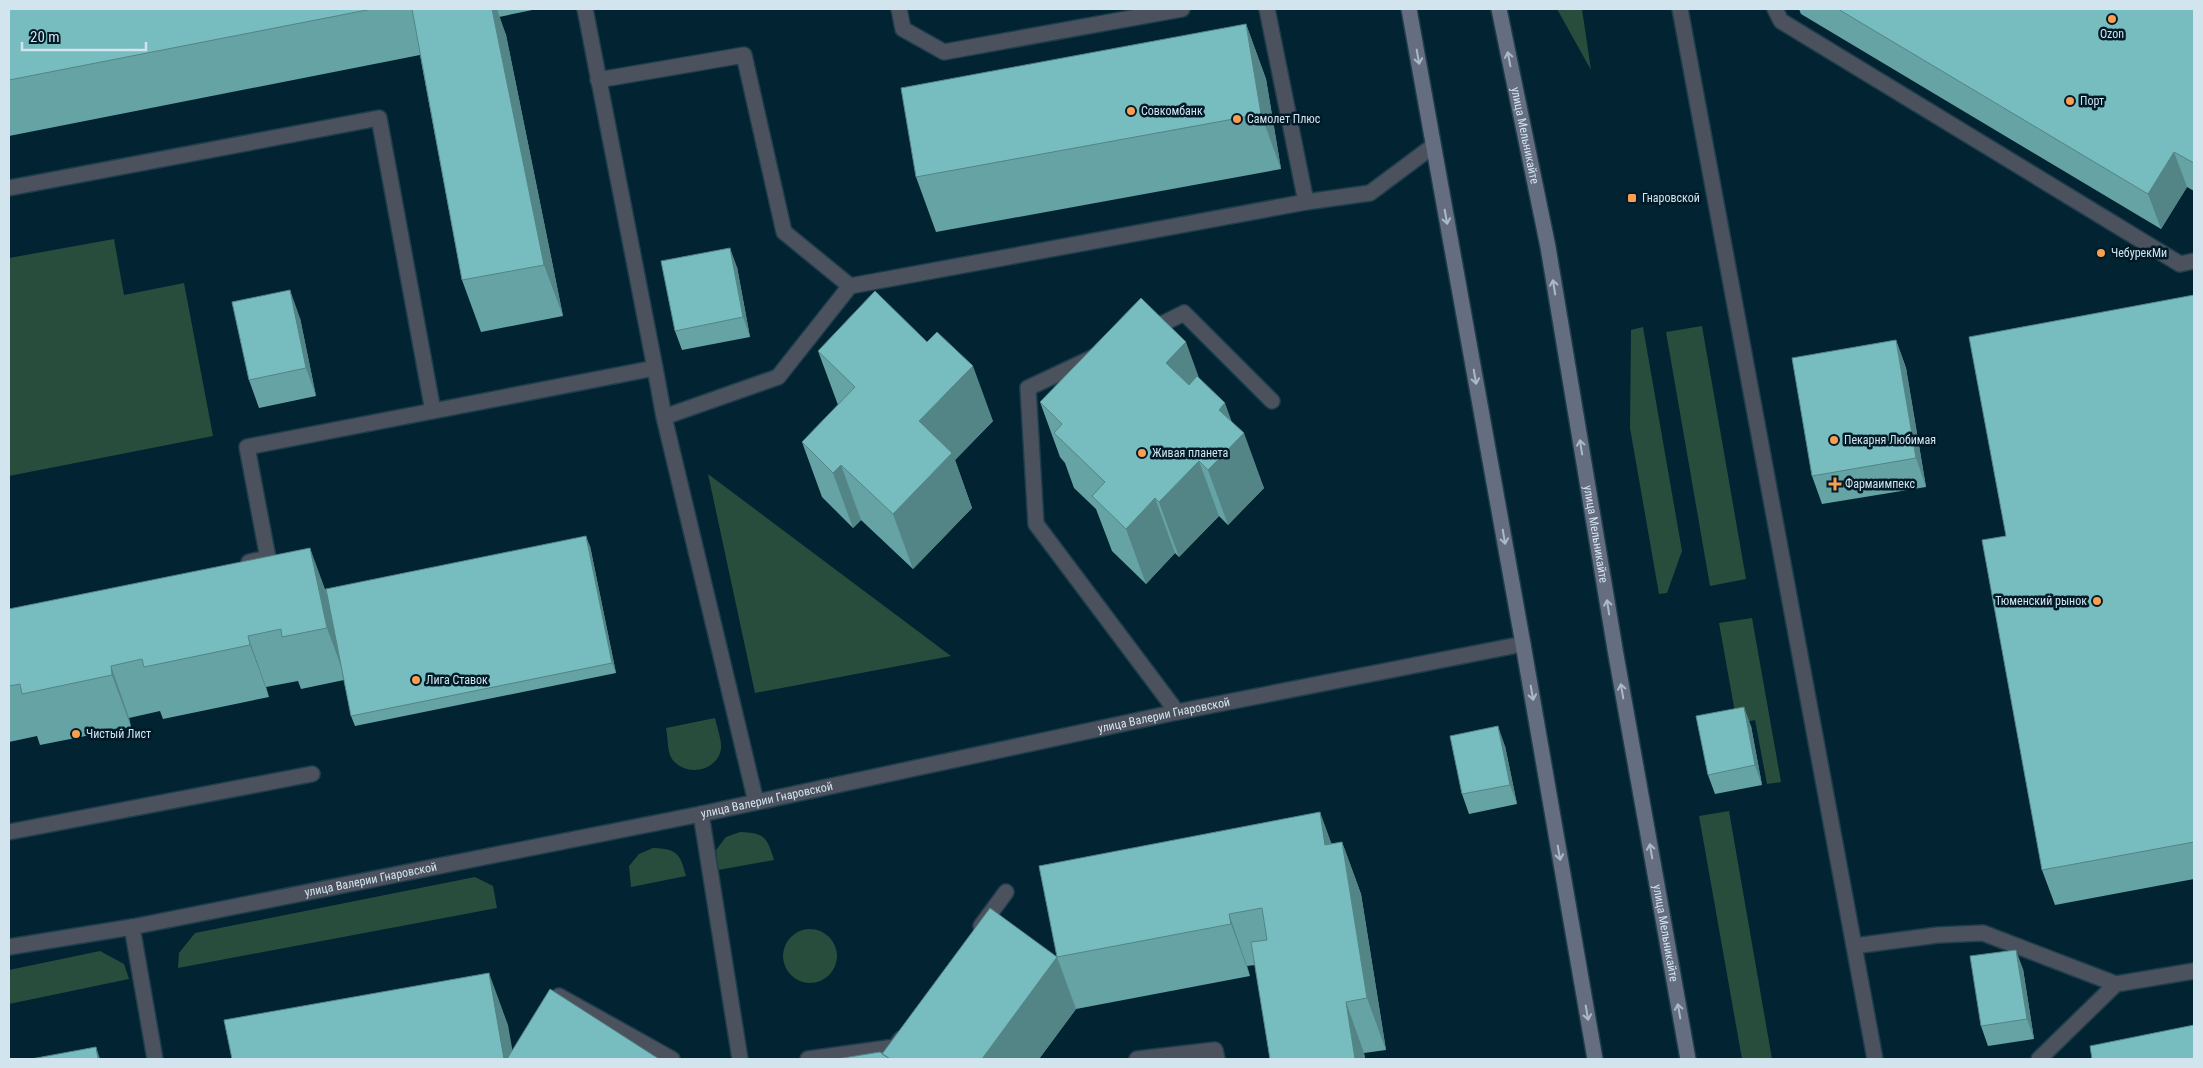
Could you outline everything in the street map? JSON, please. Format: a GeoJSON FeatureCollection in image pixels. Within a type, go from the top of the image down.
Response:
{"type":"FeatureCollection","features":[{"type":"Feature","properties":{"kind":"main road"},"geometry":{"type":"LineString","coordinates":[[1409,9],[1524,644],[1595,1059]]}},
{"type":"Feature","properties":{"kind":"main road","name":"улица Мельникайте"},"geometry":{"type":"LineString","coordinates":[[1500,10],[1548,247],[1616,656],[1688,1059]]}},
{"type":"Feature","properties":{"kind":"street"},"geometry":{"type":"LineString","coordinates":[[585,9],[664,417],[732,709],[756,802]]}},
{"type":"Feature","properties":{"kind":"street"},"geometry":{"type":"LineString","coordinates":[[899,9],[903,29],[944,52],[1182,9]]}},
{"type":"Feature","properties":{"kind":"street"},"geometry":{"type":"LineString","coordinates":[[1267,9],[1306,202]]}},
{"type":"Feature","properties":{"kind":"street"},"geometry":{"type":"LineString","coordinates":[[1680,9],[1875,1059]]}},
{"type":"Feature","properties":{"kind":"street"},"geometry":{"type":"LineString","coordinates":[[1775,9],[1781,21],[2180,264],[2194,261]]}},
{"type":"Feature","properties":{"kind":"street"},"geometry":{"type":"LineString","coordinates":[[598,80],[744,55],[784,232],[850,286]]}},
{"type":"Feature","properties":{"kind":"street"},"geometry":{"type":"LineString","coordinates":[[9,188],[379,118],[433,411]]}},
{"type":"Feature","properties":{"kind":"street"},"geometry":{"type":"LineString","coordinates":[[664,417],[778,377],[850,286],[1306,202],[1370,193],[1433,146]]}},
{"type":"Feature","properties":{"kind":"street"},"geometry":{"type":"LineString","coordinates":[[1132,338],[1184,313],[1272,401]]}},
{"type":"Feature","properties":{"kind":"street"},"geometry":{"type":"LineString","coordinates":[[1106,351],[1028,388],[1036,524],[1177,712]]}},
{"type":"Feature","properties":{"kind":"street"},"geometry":{"type":"LineString","coordinates":[[239,564],[268,558],[247,448],[655,368]]}},
{"type":"Feature","properties":{"kind":"street","name":"улица Валерии Гнаровской"},"geometry":{"type":"LineString","coordinates":[[9,947],[132,927],[701,814],[1177,712],[1524,644]]}},
{"type":"Feature","properties":{"kind":"street"},"geometry":{"type":"LineString","coordinates":[[9,832],[312,774]]}},
{"type":"Feature","properties":{"kind":"street"},"geometry":{"type":"LineString","coordinates":[[701,814],[740,1059]]}},
{"type":"Feature","properties":{"kind":"street"},"geometry":{"type":"LineString","coordinates":[[973,938],[1006,892]]}},
{"type":"Feature","properties":{"kind":"street"},"geometry":{"type":"LineString","coordinates":[[132,927],[155,1059]]}},
{"type":"Feature","properties":{"kind":"street"},"geometry":{"type":"LineString","coordinates":[[1854,946],[1938,935],[1984,934],[2116,984],[2194,971]]}},
{"type":"Feature","properties":{"kind":"street"},"geometry":{"type":"LineString","coordinates":[[2038,1059],[2116,984]]}},
{"type":"Feature","properties":{"kind":"street"},"geometry":{"type":"LineString","coordinates":[[555,994],[672,1059]]}},
{"type":"Feature","properties":{"kind":"street"},"geometry":{"type":"LineString","coordinates":[[808,1059],[895,1047],[912,1024]]}},
{"type":"Feature","properties":{"kind":"street"},"geometry":{"type":"LineString","coordinates":[[1137,1059],[1215,1050],[1217,1059]]}},
{"type":"Feature","properties":{"kind":"green space"},"geometry":{"type":"Polygon","coordinates":[[[1557,9],[1582,9],[1591,70],[1557,9]]]}},
{"type":"Feature","properties":{"kind":"green space"},"geometry":{"type":"Polygon","coordinates":[[[114,239],[124,295],[184,283],[213,436],[9,476],[9,258],[114,239]]]}},
{"type":"Feature","properties":{"kind":"green space"},"geometry":{"type":"Polygon","coordinates":[[[1702,326],[1746,579],[1710,586],[1666,332],[1702,326]]]}},
{"type":"Feature","properties":{"kind":"green space"},"geometry":{"type":"Polygon","coordinates":[[[1643,327],[1682,551],[1667,593],[1659,594],[1630,428],[1631,330],[1643,327]]]}},
{"type":"Feature","properties":{"kind":"green space"},"geometry":{"type":"Polygon","coordinates":[[[708,474],[951,656],[755,693],[708,474]]]}},
{"type":"Feature","properties":{"kind":"green space"},"geometry":{"type":"Polygon","coordinates":[[[1752,618],[1781,782],[1767,784],[1755,720],[1737,724],[1719,623],[1752,618]]]}},
{"type":"Feature","properties":{"kind":"green space"},"geometry":{"type":"Polygon","coordinates":[[[715,718],[721,746],[718,757],[707,767],[700,769],[692,770],[678,765],[672,759],[669,752],[666,728],[715,718]]]}},
{"type":"Feature","properties":{"kind":"green space"},"geometry":{"type":"Polygon","coordinates":[[[1729,811],[1772,1059],[1742,1059],[1699,816],[1729,811]]]}},
{"type":"Feature","properties":{"kind":"green space"},"geometry":{"type":"Polygon","coordinates":[[[740,832],[760,835],[764,838],[774,860],[718,870],[716,850],[726,837],[740,832]]]}},
{"type":"Feature","properties":{"kind":"green space"},"geometry":{"type":"Polygon","coordinates":[[[653,848],[672,851],[676,854],[682,862],[686,876],[631,887],[629,866],[639,854],[653,848]]]}},
{"type":"Feature","properties":{"kind":"green space"},"geometry":{"type":"Polygon","coordinates":[[[475,877],[493,886],[497,908],[178,968],[179,953],[195,933],[475,877]]]}},
{"type":"Feature","properties":{"kind":"green space"},"geometry":{"type":"Polygon","coordinates":[[[810,929],[820,931],[829,937],[835,946],[837,956],[835,966],[829,975],[820,981],[810,983],[800,981],[791,975],[785,966],[783,956],[785,946],[791,937],[800,931],[810,929]]]}},
{"type":"Feature","properties":{"kind":"green space"},"geometry":{"type":"Polygon","coordinates":[[[100,951],[124,964],[129,979],[9,1004],[9,970],[100,951]]]}},
{"type":"Feature","properties":{"kind":"building"},"geometry":{"type":"Polygon","coordinates":[[[9,9],[372,9],[9,80],[9,9]]]}},
{"type":"Feature","properties":{"kind":"building"},"geometry":{"type":"Polygon","coordinates":[[[412,9],[492,9],[544,265],[462,280],[412,9]]]}},
{"type":"Feature","properties":{"kind":"building","name":"Порт"},"geometry":{"type":"Polygon","coordinates":[[[1838,9],[2194,9],[2194,163],[2174,152],[2148,194],[1838,9]]]}},
{"type":"Feature","properties":{"kind":"building"},"geometry":{"type":"Polygon","coordinates":[[[1246,24],[1261,114],[916,177],[901,88],[1246,24]]]}},
{"type":"Feature","properties":{"kind":"building"},"geometry":{"type":"Polygon","coordinates":[[[730,248],[743,317],[675,331],[661,261],[730,248]]]}},
{"type":"Feature","properties":{"kind":"building"},"geometry":{"type":"Polygon","coordinates":[[[290,290],[306,368],[249,380],[232,302],[290,290]]]}},
{"type":"Feature","properties":{"kind":"building"},"geometry":{"type":"Polygon","coordinates":[[[875,291],[927,342],[937,332],[973,366],[919,421],[952,453],[893,514],[841,465],[833,473],[802,442],[855,387],[818,351],[875,291]]]}},
{"type":"Feature","properties":{"kind":"building","name":"Тюменский рынок"},"geometry":{"type":"Polygon","coordinates":[[[2194,295],[2194,842],[2042,870],[1982,540],[2006,536],[1969,337],[2194,295]]]}},
{"type":"Feature","properties":{"kind":"building"},"geometry":{"type":"Polygon","coordinates":[[[1141,298],[1186,342],[1166,363],[1189,385],[1197,376],[1225,403],[1219,410],[1244,433],[1208,470],[1199,461],[1159,502],[1155,498],[1126,529],[1092,496],[1105,482],[1054,433],[1062,424],[1040,402],[1141,298]]]}},
{"type":"Feature","properties":{"kind":"building"},"geometry":{"type":"Polygon","coordinates":[[[1896,340],[1916,458],[1812,476],[1792,358],[1896,340]]]}},
{"type":"Feature","properties":{"kind":"building"},"geometry":{"type":"Polygon","coordinates":[[[586,536],[612,663],[351,716],[326,589],[586,536]]]}},
{"type":"Feature","properties":{"kind":"building"},"geometry":{"type":"Polygon","coordinates":[[[310,548],[327,628],[282,637],[281,629],[248,636],[250,645],[144,667],[142,659],[111,666],[112,675],[22,694],[20,684],[9,686],[9,609],[310,548]]]}},
{"type":"Feature","properties":{"kind":"building"},"geometry":{"type":"Polygon","coordinates":[[[1744,707],[1755,765],[1708,775],[1696,716],[1744,707]]]}},
{"type":"Feature","properties":{"kind":"building"},"geometry":{"type":"Polygon","coordinates":[[[1498,726],[1510,785],[1462,794],[1450,736],[1498,726]]]}},
{"type":"Feature","properties":{"kind":"building"},"geometry":{"type":"Polygon","coordinates":[[[1320,812],[1325,845],[1342,842],[1367,998],[1346,1002],[1355,1059],[1270,1059],[1251,942],[1267,940],[1262,908],[1229,914],[1231,924],[1057,957],[1039,866],[1320,812]]]}},
{"type":"Feature","properties":{"kind":"building"},"geometry":{"type":"Polygon","coordinates":[[[990,908],[1057,957],[982,1059],[890,1059],[882,1054],[990,908]]]}},
{"type":"Feature","properties":{"kind":"building"},"geometry":{"type":"Polygon","coordinates":[[[2016,950],[2027,1019],[1981,1026],[1970,956],[2016,950]]]}},
{"type":"Feature","properties":{"kind":"building"},"geometry":{"type":"Polygon","coordinates":[[[489,973],[504,1059],[232,1059],[224,1020],[489,973]]]}},
{"type":"Feature","properties":{"kind":"building"},"geometry":{"type":"Polygon","coordinates":[[[550,989],[659,1059],[507,1059],[550,989]]]}},
{"type":"Feature","properties":{"kind":"building"},"geometry":{"type":"Polygon","coordinates":[[[2194,1025],[2194,1059],[2092,1059],[2090,1046],[2194,1025]]]}},
{"type":"Feature","properties":{"kind":"building"},"geometry":{"type":"Polygon","coordinates":[[[96,1047],[98,1059],[31,1059],[96,1047]]]}},
{"type":"Feature","properties":{"kind":"building"},"geometry":{"type":"Polygon","coordinates":[[[880,1052],[890,1059],[837,1059],[880,1052]]]}},
{"type":"Feature","properties":{"kind":"place","name":"Ozon"},"geometry":{"type":"Point","coordinates":[2112,19]}},
{"type":"Feature","properties":{"kind":"place","name":"Порт"},"geometry":{"type":"Point","coordinates":[2070,101]}},
{"type":"Feature","properties":{"kind":"place","name":"Совкомбанк"},"geometry":{"type":"Point","coordinates":[1131,111]}},
{"type":"Feature","properties":{"kind":"place","name":"Самолет Плюс"},"geometry":{"type":"Point","coordinates":[1237,119]}},
{"type":"Feature","properties":{"kind":"place","name":"Гнаровской"},"geometry":{"type":"Point","coordinates":[1632,198]}},
{"type":"Feature","properties":{"kind":"place","name":"ЧебурекМи"},"geometry":{"type":"Point","coordinates":[2101,253]}},
{"type":"Feature","properties":{"kind":"place","name":"Пекарня Любимая"},"geometry":{"type":"Point","coordinates":[1834,440]}},
{"type":"Feature","properties":{"kind":"place","name":"Живая планета"},"geometry":{"type":"Point","coordinates":[1142,453]}},
{"type":"Feature","properties":{"kind":"place","name":"Фармаимпекс"},"geometry":{"type":"Point","coordinates":[1835,484]}},
{"type":"Feature","properties":{"kind":"place","name":"Тюменский рынок"},"geometry":{"type":"Point","coordinates":[2097,601]}},
{"type":"Feature","properties":{"kind":"place","name":"Лига Ставок"},"geometry":{"type":"Point","coordinates":[416,680]}},
{"type":"Feature","properties":{"kind":"place","name":"Чистый Лист"},"geometry":{"type":"Point","coordinates":[76,734]}}]}
